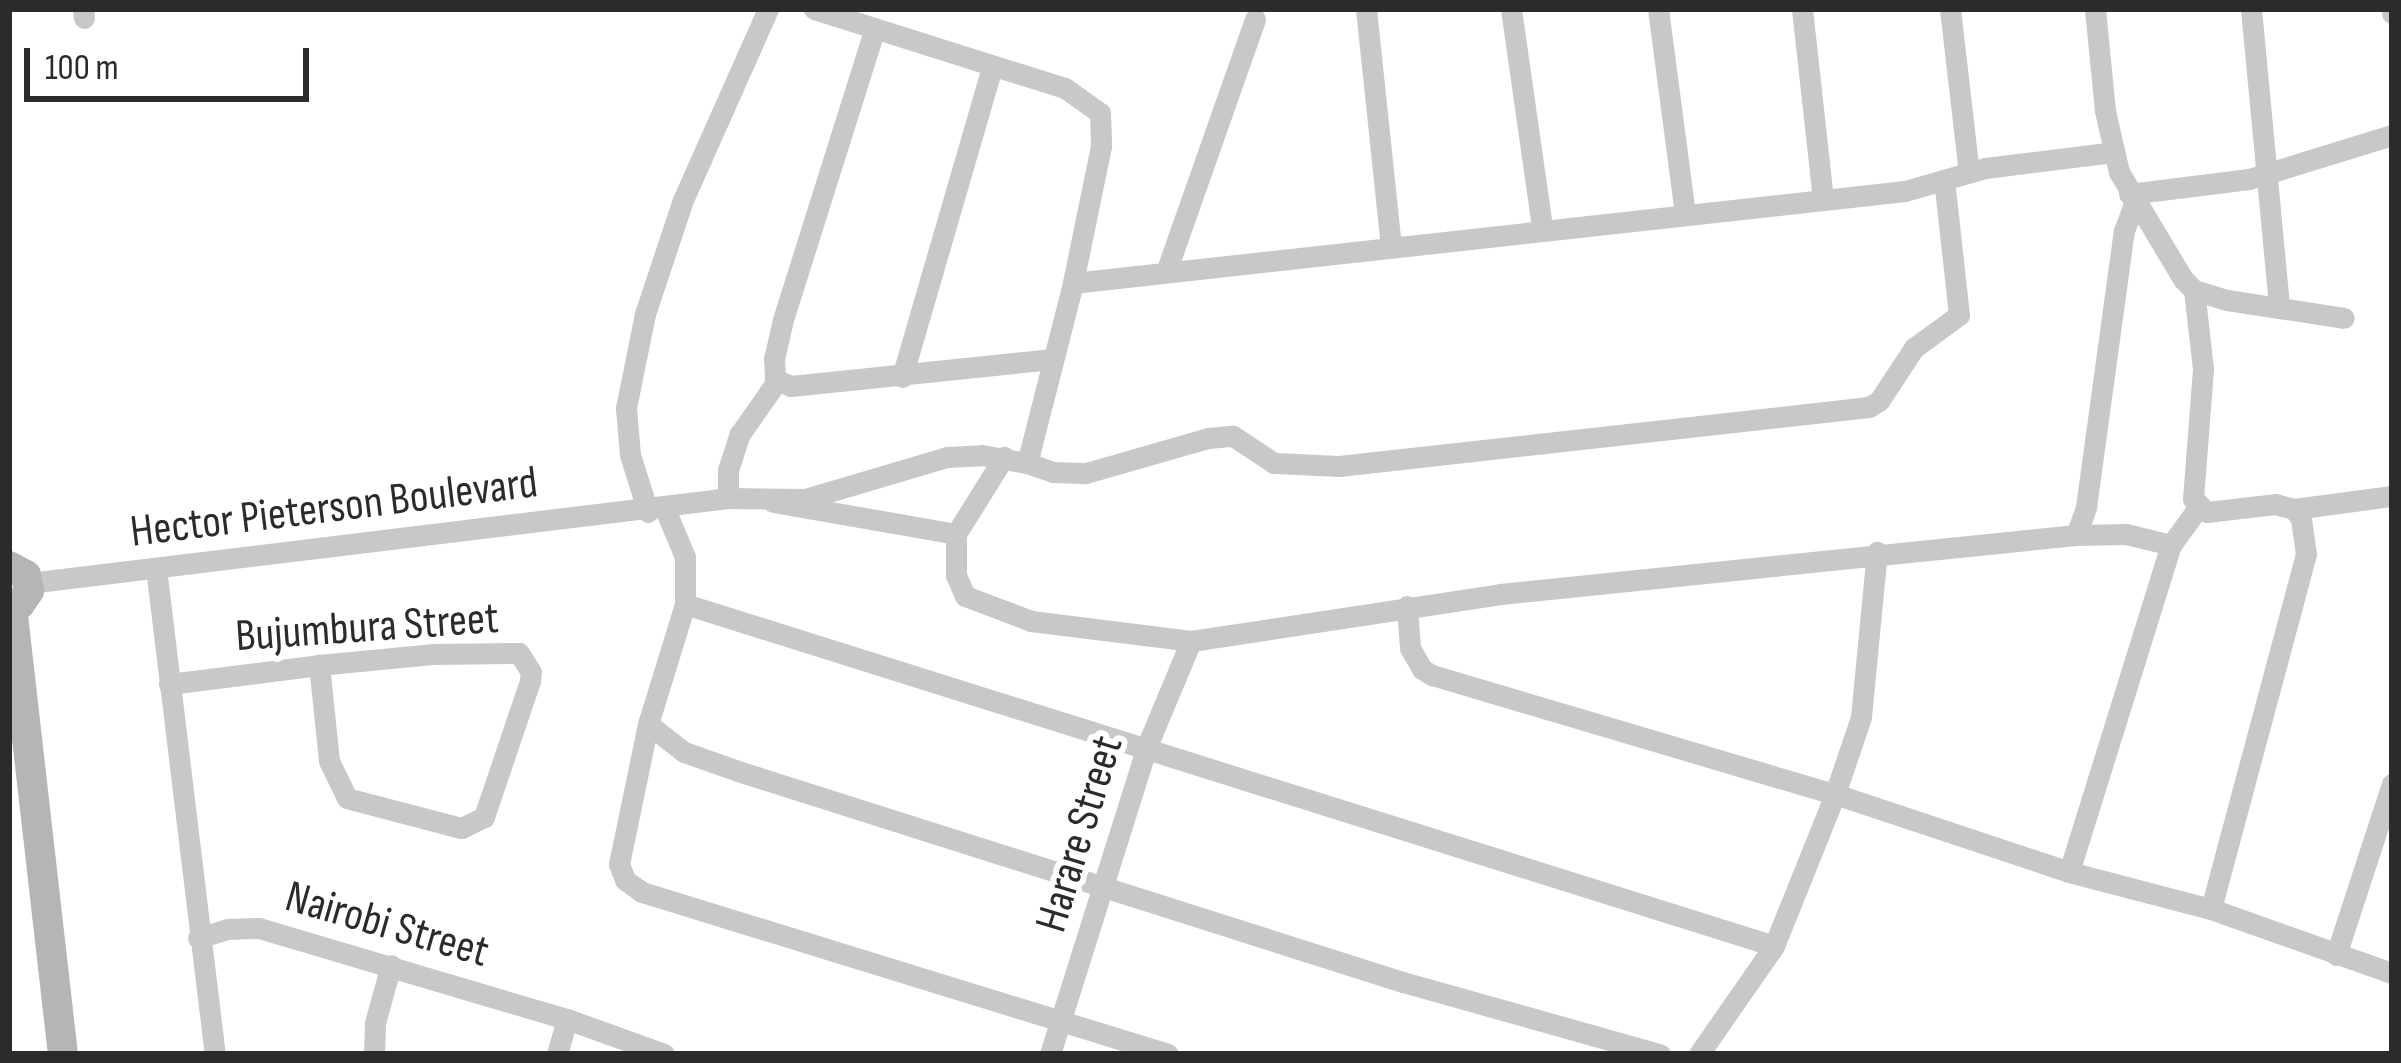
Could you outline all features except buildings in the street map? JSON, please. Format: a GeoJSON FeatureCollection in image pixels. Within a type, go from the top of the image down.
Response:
{"type":"FeatureCollection","features":[{"type":"Feature","properties":{"kind":"street"},"geometry":{"type":"LineString","coordinates":[[768,9],[683,200],[646,314],[626,408],[630,455],[685,556],[685,604],[648,724],[619,864],[630,885],[1168,1054]]}},
{"type":"Feature","properties":{"kind":"street"},"geometry":{"type":"LineString","coordinates":[[814,9],[1081,95],[1102,119],[1073,283],[1028,463]]}},
{"type":"Feature","properties":{"kind":"street"},"geometry":{"type":"LineString","coordinates":[[1366,9],[1391,245]]}},
{"type":"Feature","properties":{"kind":"street"},"geometry":{"type":"LineString","coordinates":[[1511,9],[1542,227]]}},
{"type":"Feature","properties":{"kind":"street"},"geometry":{"type":"LineString","coordinates":[[1658,9],[1685,213]]}},
{"type":"Feature","properties":{"kind":"street"},"geometry":{"type":"LineString","coordinates":[[1802,9],[1823,198]]}},
{"type":"Feature","properties":{"kind":"street"},"geometry":{"type":"LineString","coordinates":[[1950,9],[1969,172]]}},
{"type":"Feature","properties":{"kind":"street"},"geometry":{"type":"LineString","coordinates":[[2095,9],[2113,152],[2131,198],[2194,290],[2203,369],[2192,485],[2198,508]]}},
{"type":"Feature","properties":{"kind":"street"},"geometry":{"type":"LineString","coordinates":[[2251,9],[2279,305]]}},
{"type":"Feature","properties":{"kind":"street"},"geometry":{"type":"LineString","coordinates":[[1166,272],[1255,19]]}},
{"type":"Feature","properties":{"kind":"street"},"geometry":{"type":"LineString","coordinates":[[728,498],[728,470],[740,434],[776,380],[774,358],[783,320],[874,31]]}},
{"type":"Feature","properties":{"kind":"street"},"geometry":{"type":"LineString","coordinates":[[902,376],[992,67]]}},
{"type":"Feature","properties":{"kind":"street"},"geometry":{"type":"LineString","coordinates":[[2131,198],[2266,172],[2392,135]]}},
{"type":"Feature","properties":{"kind":"street"},"geometry":{"type":"LineString","coordinates":[[1073,283],[1542,227],[1905,191],[1969,172],[2113,152]]}},
{"type":"Feature","properties":{"kind":"street"},"geometry":{"type":"LineString","coordinates":[[773,502],[830,494],[947,457],[1004,457],[1053,472],[1086,473],[1156,449],[1233,436],[1274,463],[1339,466],[1869,407],[1879,401],[1914,348],[1959,315],[1944,180]]}},
{"type":"Feature","properties":{"kind":"street"},"geometry":{"type":"LineString","coordinates":[[2076,535],[2086,507],[2131,198]]}},
{"type":"Feature","properties":{"kind":"street"},"geometry":{"type":"LineString","coordinates":[[2194,290],[2238,303],[2279,305],[2344,318]]}},
{"type":"Feature","properties":{"kind":"street"},"geometry":{"type":"LineString","coordinates":[[776,380],[791,386],[1053,359]]}},
{"type":"Feature","properties":{"kind":"street"},"geometry":{"type":"LineString","coordinates":[[1004,457],[956,535],[956,575],[965,596],[1031,621],[1191,641],[1406,606],[1877,552],[2076,535],[2126,534],[2170,545]]}},
{"type":"Feature","properties":{"kind":"street"},"geometry":{"type":"LineString","coordinates":[[2198,508],[2225,512],[2275,504],[2294,509],[2392,496]]}},
{"type":"Feature","properties":{"kind":"street","name":"Hector Pieterson Boulevard"},"geometry":{"type":"LineString","coordinates":[[15,591],[156,568],[728,498],[773,502]]}},
{"type":"Feature","properties":{"kind":"street"},"geometry":{"type":"LineString","coordinates":[[773,502],[956,535]]}},
{"type":"Feature","properties":{"kind":"street"},"geometry":{"type":"LineString","coordinates":[[2069,872],[2170,545],[2198,508]]}},
{"type":"Feature","properties":{"kind":"street"},"geometry":{"type":"LineString","coordinates":[[2211,909],[2303,575],[2304,537],[2294,509]]}},
{"type":"Feature","properties":{"kind":"street"},"geometry":{"type":"LineString","coordinates":[[1699,1054],[1774,946],[1835,794],[1861,717],[1877,552]]}},
{"type":"Feature","properties":{"kind":"street"},"geometry":{"type":"LineString","coordinates":[[156,568],[215,1054]]}},
{"type":"Feature","properties":{"kind":"street"},"geometry":{"type":"LineString","coordinates":[[15,591],[18,759],[62,1054]]}},
{"type":"Feature","properties":{"kind":"street"},"geometry":{"type":"LineString","coordinates":[[685,604],[1774,946]]}},
{"type":"Feature","properties":{"kind":"street"},"geometry":{"type":"LineString","coordinates":[[1406,606],[1410,648],[1422,669],[1432,675],[1835,794],[2069,872],[2211,909],[2392,973]]}},
{"type":"Feature","properties":{"kind":"street","name":"Harare Street"},"geometry":{"type":"LineString","coordinates":[[1050,1054],[1148,746],[1191,641]]}},
{"type":"Feature","properties":{"kind":"street","name":"Bujumbura Street"},"geometry":{"type":"LineString","coordinates":[[169,684],[319,665],[507,650],[519,653],[531,672],[525,703],[484,817],[461,828],[359,803],[339,790],[329,761],[319,665]]}},
{"type":"Feature","properties":{"kind":"street"},"geometry":{"type":"LineString","coordinates":[[648,724],[696,757],[1104,888],[1660,1054]]}},
{"type":"Feature","properties":{"kind":"street"},"geometry":{"type":"LineString","coordinates":[[2336,955],[2392,784]]}},
{"type":"Feature","properties":{"kind":"street","name":"Nairobi Street"},"geometry":{"type":"LineString","coordinates":[[198,938],[227,928],[259,928],[567,1018],[664,1054]]}},
{"type":"Feature","properties":{"kind":"street"},"geometry":{"type":"LineString","coordinates":[[374,1054],[375,1023],[391,965]]}},
{"type":"Feature","properties":{"kind":"street"},"geometry":{"type":"LineString","coordinates":[[556,1054],[567,1018]]}}]}
